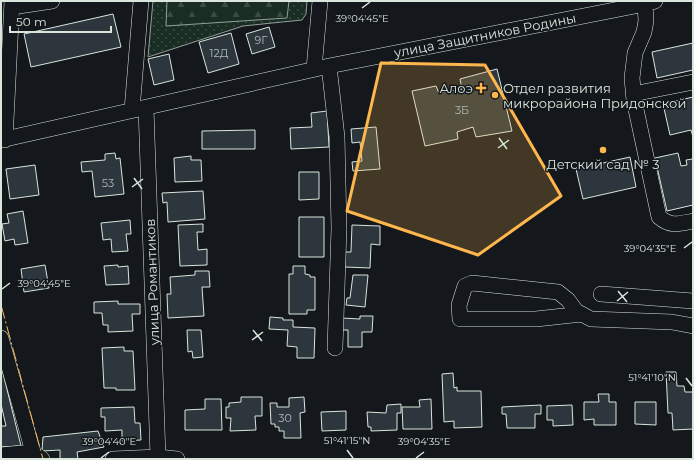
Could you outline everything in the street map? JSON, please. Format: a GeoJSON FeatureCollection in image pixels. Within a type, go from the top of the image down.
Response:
{"type":"FeatureCollection","features":[{"type":"Feature","properties":{"kind":"street"},"geometry":{"type":"LineString","coordinates":[[3,140],[12,4],[52,1]]}},
{"type":"Feature","properties":{"kind":"street","name":"улица Романтиков"},"geometry":{"type":"LineString","coordinates":[[141,1],[139,109],[158,457]]}},
{"type":"Feature","properties":{"kind":"street"},"geometry":{"type":"LineString","coordinates":[[320,1],[321,67],[337,137],[338,152],[339,228],[335,348]]}},
{"type":"Feature","properties":{"kind":"street"},"geometry":{"type":"LineString","coordinates":[[650,2],[644,32],[635,53],[632,78],[633,94],[659,217],[666,223],[680,224],[693,221]]}},
{"type":"Feature","properties":{"kind":"street","name":"улица Защитников Родины"},"geometry":{"type":"LineString","coordinates":[[3,140],[321,67],[650,2]]}},
{"type":"Feature","properties":{"kind":"street"},"geometry":{"type":"LineString","coordinates":[[633,94],[693,82]]}},
{"type":"Feature","properties":{"kind":"street"},"geometry":{"type":"LineString","coordinates":[[582,314],[536,319],[460,319],[459,305],[465,286],[472,283],[558,292],[568,300],[576,311],[582,314],[591,319],[672,322],[693,326]]}},
{"type":"Feature","properties":{"kind":"street"},"geometry":{"type":"LineString","coordinates":[[601,294],[693,301]]}},
{"type":"Feature","properties":{"kind":"street"},"geometry":{"type":"LineString","coordinates":[[1,338],[38,456],[1,455]]}},
{"type":"Feature","properties":{"kind":"street"},"geometry":{"type":"LineString","coordinates":[[113,459],[158,457],[176,459]]}},
{"type":"Feature","properties":{"kind":"highlighted area"},"geometry":{"type":"Polygon","coordinates":[[[381,63],[485,65],[561,196],[478,255],[347,211],[381,63]]]}},
{"type":"Feature","properties":{"kind":"green space"},"geometry":{"type":"Polygon","coordinates":[[[153,1],[307,1],[306,14],[302,20],[243,26],[148,57],[153,1]]]}},
{"type":"Feature","properties":{"kind":"green space"},"geometry":{"type":"Polygon","coordinates":[[[167,1],[289,1],[287,18],[166,26],[167,1]]]}},
{"type":"Feature","properties":{"kind":"building"},"geometry":{"type":"Polygon","coordinates":[[[113,14],[121,47],[31,67],[24,34],[113,14]]]}},
{"type":"Feature","properties":{"kind":"building"},"geometry":{"type":"Polygon","coordinates":[[[269,27],[275,47],[252,54],[246,34],[269,27]]]}},
{"type":"Feature","properties":{"kind":"building"},"geometry":{"type":"Polygon","coordinates":[[[231,33],[239,64],[208,73],[199,42],[231,33]]]}},
{"type":"Feature","properties":{"kind":"building"},"geometry":{"type":"Polygon","coordinates":[[[693,43],[693,70],[657,78],[652,52],[693,43]]]}},
{"type":"Feature","properties":{"kind":"building"},"geometry":{"type":"Polygon","coordinates":[[[169,54],[174,80],[154,85],[148,59],[169,54]]]}},
{"type":"Feature","properties":{"kind":"building"},"geometry":{"type":"Polygon","coordinates":[[[497,69],[512,131],[476,137],[473,127],[457,132],[458,139],[425,146],[412,91],[436,86],[439,93],[462,89],[460,79],[497,69]]]}},
{"type":"Feature","properties":{"kind":"building"},"geometry":{"type":"Polygon","coordinates":[[[693,97],[693,137],[691,130],[670,135],[663,104],[693,97]]]}},
{"type":"Feature","properties":{"kind":"building"},"geometry":{"type":"Polygon","coordinates":[[[327,111],[329,147],[291,149],[290,128],[312,127],[311,113],[327,111]]]}},
{"type":"Feature","properties":{"kind":"building"},"geometry":{"type":"Polygon","coordinates":[[[376,127],[380,169],[353,171],[352,162],[362,161],[360,142],[352,143],[351,129],[376,127]]]}},
{"type":"Feature","properties":{"kind":"building"},"geometry":{"type":"Polygon","coordinates":[[[255,130],[255,149],[202,149],[202,131],[255,130]]]}},
{"type":"Feature","properties":{"kind":"building"},"geometry":{"type":"Polygon","coordinates":[[[115,153],[116,159],[120,158],[124,194],[95,197],[92,171],[82,172],[81,162],[105,160],[105,154],[115,153]]]}},
{"type":"Feature","properties":{"kind":"building"},"geometry":{"type":"Polygon","coordinates":[[[678,153],[681,166],[687,165],[686,160],[693,159],[693,205],[667,211],[655,158],[678,153]]]}},
{"type":"Feature","properties":{"kind":"building"},"geometry":{"type":"Polygon","coordinates":[[[191,156],[191,160],[201,160],[202,181],[175,182],[174,158],[191,156]]]}},
{"type":"Feature","properties":{"kind":"building"},"geometry":{"type":"Polygon","coordinates":[[[630,157],[636,187],[583,199],[576,169],[630,157]]]}},
{"type":"Feature","properties":{"kind":"building"},"geometry":{"type":"Polygon","coordinates":[[[35,165],[39,195],[10,199],[6,169],[35,165]]]}},
{"type":"Feature","properties":{"kind":"building"},"geometry":{"type":"Polygon","coordinates":[[[299,172],[319,172],[319,199],[299,200],[299,172]]]}},
{"type":"Feature","properties":{"kind":"building"},"geometry":{"type":"Polygon","coordinates":[[[203,191],[205,219],[168,222],[167,202],[163,203],[162,193],[203,191]]]}},
{"type":"Feature","properties":{"kind":"building"},"geometry":{"type":"Polygon","coordinates":[[[23,211],[28,243],[15,245],[14,239],[5,241],[2,224],[9,223],[7,214],[23,211]]]}},
{"type":"Feature","properties":{"kind":"building"},"geometry":{"type":"Polygon","coordinates":[[[299,217],[324,217],[324,257],[299,257],[299,217]]]}},
{"type":"Feature","properties":{"kind":"building"},"geometry":{"type":"Polygon","coordinates":[[[130,220],[131,234],[126,234],[128,251],[112,252],[111,239],[103,240],[101,223],[130,220]]]}},
{"type":"Feature","properties":{"kind":"building"},"geometry":{"type":"Polygon","coordinates":[[[203,224],[203,232],[197,232],[198,250],[207,249],[207,265],[180,266],[178,225],[203,224]]]}},
{"type":"Feature","properties":{"kind":"building"},"geometry":{"type":"Polygon","coordinates":[[[352,225],[380,226],[380,245],[371,244],[370,268],[345,267],[345,252],[351,252],[352,225]]]}},
{"type":"Feature","properties":{"kind":"building"},"geometry":{"type":"Polygon","coordinates":[[[45,265],[49,288],[24,292],[21,269],[45,265]]]}},
{"type":"Feature","properties":{"kind":"building"},"geometry":{"type":"Polygon","coordinates":[[[118,265],[118,267],[128,266],[129,284],[106,285],[104,266],[118,265]]]}},
{"type":"Feature","properties":{"kind":"building"},"geometry":{"type":"Polygon","coordinates":[[[293,266],[305,266],[305,274],[310,275],[310,277],[315,277],[315,310],[307,310],[307,314],[289,314],[289,274],[293,274],[293,266]]]}},
{"type":"Feature","properties":{"kind":"building"},"geometry":{"type":"Polygon","coordinates":[[[195,271],[209,271],[210,287],[202,287],[204,316],[168,318],[167,294],[171,294],[170,277],[195,275],[195,271]]]}},
{"type":"Feature","properties":{"kind":"building"},"geometry":{"type":"Polygon","coordinates":[[[353,275],[368,275],[365,307],[346,305],[347,298],[350,298],[353,275]]]}},
{"type":"Feature","properties":{"kind":"building"},"geometry":{"type":"Polygon","coordinates":[[[118,301],[118,304],[140,304],[140,314],[132,314],[133,331],[108,332],[108,325],[103,325],[102,313],[94,313],[94,302],[118,301]]]}},
{"type":"Feature","properties":{"kind":"building"},"geometry":{"type":"Polygon","coordinates":[[[360,316],[373,316],[372,332],[362,332],[362,347],[348,347],[348,330],[342,330],[342,318],[360,319],[360,316]]]}},
{"type":"Feature","properties":{"kind":"building"},"geometry":{"type":"Polygon","coordinates":[[[270,317],[283,318],[283,320],[293,320],[293,327],[315,328],[314,358],[297,358],[297,347],[287,346],[288,330],[269,329],[270,317]]]}},
{"type":"Feature","properties":{"kind":"building"},"geometry":{"type":"Polygon","coordinates":[[[187,330],[201,330],[203,357],[193,358],[192,351],[188,352],[187,330]]]}},
{"type":"Feature","properties":{"kind":"building"},"geometry":{"type":"Polygon","coordinates":[[[124,347],[124,351],[133,351],[135,390],[116,390],[116,388],[104,388],[102,348],[124,347]]]}},
{"type":"Feature","properties":{"kind":"building"},"geometry":{"type":"Polygon","coordinates":[[[1,365],[21,446],[1,447],[1,426],[6,426],[1,404],[1,365]]]}},
{"type":"Feature","properties":{"kind":"building"},"geometry":{"type":"Polygon","coordinates":[[[666,372],[676,372],[677,386],[684,386],[685,392],[693,392],[693,429],[673,430],[672,413],[668,413],[666,372]]]}},
{"type":"Feature","properties":{"kind":"building"},"geometry":{"type":"Polygon","coordinates":[[[453,373],[454,388],[457,387],[457,391],[481,391],[482,427],[454,428],[454,421],[444,422],[442,374],[453,373]]]}},
{"type":"Feature","properties":{"kind":"building"},"geometry":{"type":"Polygon","coordinates":[[[598,394],[609,394],[609,402],[616,402],[616,425],[594,425],[594,419],[584,420],[584,402],[599,402],[598,394]]]}},
{"type":"Feature","properties":{"kind":"building"},"geometry":{"type":"Polygon","coordinates":[[[241,397],[262,397],[262,416],[255,416],[256,430],[230,431],[231,418],[226,418],[226,407],[229,407],[229,403],[241,402],[241,397]]]}},
{"type":"Feature","properties":{"kind":"building"},"geometry":{"type":"Polygon","coordinates":[[[304,397],[305,412],[300,413],[301,438],[284,438],[284,431],[279,431],[279,427],[275,427],[275,424],[271,424],[270,403],[277,403],[277,407],[289,407],[289,398],[304,397]]]}},
{"type":"Feature","properties":{"kind":"building"},"geometry":{"type":"Polygon","coordinates":[[[205,399],[221,399],[222,430],[185,430],[185,410],[205,409],[205,399]]]}},
{"type":"Feature","properties":{"kind":"building"},"geometry":{"type":"Polygon","coordinates":[[[431,399],[432,429],[403,429],[402,407],[420,407],[419,400],[431,399]]]}},
{"type":"Feature","properties":{"kind":"building"},"geometry":{"type":"Polygon","coordinates":[[[635,402],[656,402],[656,425],[635,424],[635,402]]]}},
{"type":"Feature","properties":{"kind":"building"},"geometry":{"type":"Polygon","coordinates":[[[401,404],[401,413],[397,413],[397,430],[371,431],[371,427],[368,427],[367,412],[386,413],[387,405],[401,404]]]}},
{"type":"Feature","properties":{"kind":"building"},"geometry":{"type":"Polygon","coordinates":[[[541,405],[541,414],[535,414],[535,428],[507,428],[506,414],[502,414],[502,407],[541,405]]]}},
{"type":"Feature","properties":{"kind":"building"},"geometry":{"type":"Polygon","coordinates":[[[572,405],[573,425],[553,426],[553,420],[547,420],[547,406],[572,405]]]}},
{"type":"Feature","properties":{"kind":"building"},"geometry":{"type":"Polygon","coordinates":[[[134,407],[135,423],[140,423],[141,440],[122,441],[122,430],[105,431],[105,417],[101,417],[101,408],[134,407]]]}},
{"type":"Feature","properties":{"kind":"building"},"geometry":{"type":"Polygon","coordinates":[[[346,411],[346,430],[322,431],[321,412],[346,411]]]}},
{"type":"Feature","properties":{"kind":"building"},"geometry":{"type":"Polygon","coordinates":[[[98,431],[104,447],[77,452],[78,459],[60,459],[60,450],[42,451],[43,437],[98,431]]]}},
{"type":"Feature","properties":{"kind":"power"},"geometry":{"type":"LineString","coordinates":[[1,305],[43,459]]}},
{"type":"Feature","properties":{"kind":"place","name":"Алоэ"},"geometry":{"type":"Point","coordinates":[481,88]}},
{"type":"Feature","properties":{"kind":"place","name":"Отдел развития микрорайона Придонской"},"geometry":{"type":"Point","coordinates":[495,95]}},
{"type":"Feature","properties":{"kind":"place","name":"Детский сад № 3"},"geometry":{"type":"Point","coordinates":[603,150]}}]}
